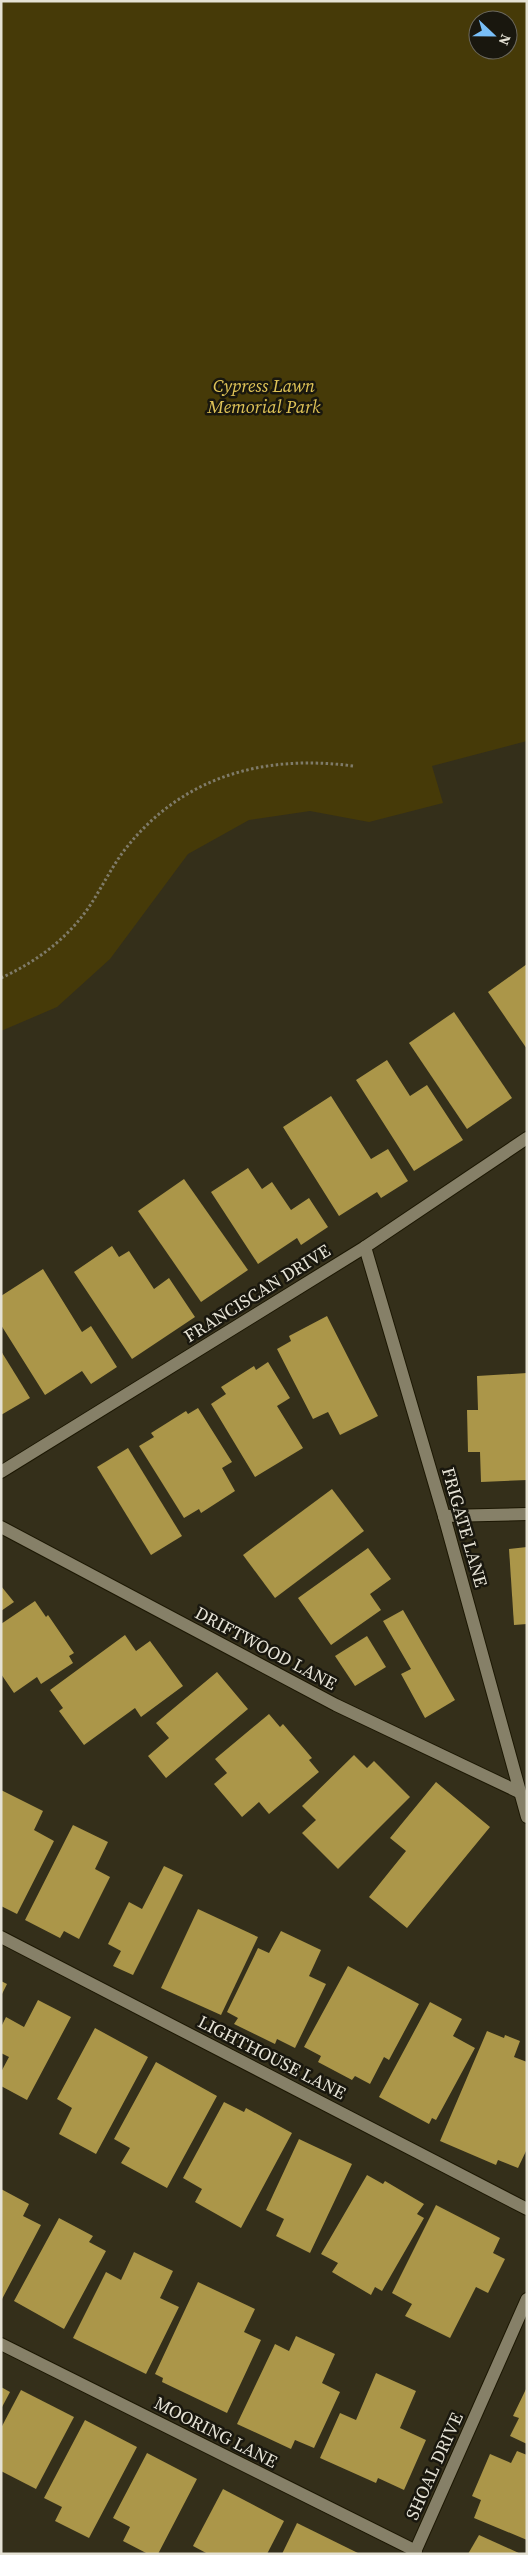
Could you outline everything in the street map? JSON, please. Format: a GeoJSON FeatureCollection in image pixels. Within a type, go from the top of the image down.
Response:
{"type":"FeatureCollection","features":[{"type":"Feature","properties":{"kind":"street","name":"FRANCISCAN DRIVE"},"geometry":{"type":"LineString","coordinates":[[1,1472],[365,1247],[527,1138]]}},
{"type":"Feature","properties":{"kind":"street","name":"FRIGATE LANE"},"geometry":{"type":"LineString","coordinates":[[365,1247],[444,1516],[527,1818]]}},
{"type":"Feature","properties":{"kind":"street"},"geometry":{"type":"LineString","coordinates":[[444,1516],[527,1514]]}},
{"type":"Feature","properties":{"kind":"street","name":"DRIFTWOOD LANE"},"geometry":{"type":"LineString","coordinates":[[1,1527],[336,1705],[519,1792]]}},
{"type":"Feature","properties":{"kind":"street","name":"LIGHTHOUSE LANE"},"geometry":{"type":"LineString","coordinates":[[1,1937],[527,2209]]}},
{"type":"Feature","properties":{"kind":"street","name":"SHOAL DRIVE"},"geometry":{"type":"LineString","coordinates":[[415,2552],[527,2299]]}},
{"type":"Feature","properties":{"kind":"street","name":"MOORING LANE"},"geometry":{"type":"LineString","coordinates":[[1,2344],[415,2552]]}},
{"type":"Feature","properties":{"kind":"path"},"geometry":{"type":"LineString","coordinates":[[1,978],[31,963],[63,937],[88,908],[134,839],[163,810],[181,798],[222,777],[265,765],[308,762],[353,766]]}},
{"type":"Feature","properties":{"kind":"green space","name":"Cypress Lawn Memorial Park"},"geometry":{"type":"Polygon","coordinates":[[[1,1],[527,1],[527,741],[432,766],[443,803],[369,822],[310,811],[249,820],[188,854],[110,959],[57,1007],[1,1031],[1,1]]]}},
{"type":"Feature","properties":{"kind":"building"},"geometry":{"type":"Polygon","coordinates":[[[527,964],[527,1049],[488,992],[527,964]]]}},
{"type":"Feature","properties":{"kind":"building"},"geometry":{"type":"Polygon","coordinates":[[[454,1012],[512,1098],[467,1129],[409,1043],[454,1012]]]}},
{"type":"Feature","properties":{"kind":"building"},"geometry":{"type":"Polygon","coordinates":[[[387,1060],[410,1096],[427,1085],[463,1140],[414,1171],[356,1080],[387,1060]]]}},
{"type":"Feature","properties":{"kind":"building"},"geometry":{"type":"Polygon","coordinates":[[[331,1096],[371,1159],[388,1149],[408,1181],[381,1198],[377,1192],[339,1216],[283,1127],[331,1096]]]}},
{"type":"Feature","properties":{"kind":"building"},"geometry":{"type":"Polygon","coordinates":[[[248,1168],[262,1189],[272,1182],[291,1210],[309,1198],[328,1227],[301,1245],[297,1238],[258,1264],[211,1192],[248,1168]]]}},
{"type":"Feature","properties":{"kind":"building"},"geometry":{"type":"Polygon","coordinates":[[[184,1179],[248,1270],[201,1302],[138,1211],[184,1179]]]}},
{"type":"Feature","properties":{"kind":"building"},"geometry":{"type":"Polygon","coordinates":[[[112,1246],[119,1257],[129,1251],[154,1289],[169,1278],[195,1317],[132,1359],[74,1272],[112,1246]]]}},
{"type":"Feature","properties":{"kind":"building"},"geometry":{"type":"Polygon","coordinates":[[[43,1269],[82,1332],[91,1326],[117,1367],[91,1384],[82,1371],[45,1395],[1,1325],[1,1296],[43,1269]]]}},
{"type":"Feature","properties":{"kind":"building"},"geometry":{"type":"Polygon","coordinates":[[[327,1316],[378,1416],[340,1435],[328,1412],[313,1419],[277,1349],[291,1341],[289,1336],[327,1316]]]}},
{"type":"Feature","properties":{"kind":"building"},"geometry":{"type":"Polygon","coordinates":[[[1,1351],[30,1398],[1,1415],[1,1351]]]}},
{"type":"Feature","properties":{"kind":"building"},"geometry":{"type":"Polygon","coordinates":[[[268,1362],[290,1398],[277,1406],[303,1448],[255,1477],[211,1404],[226,1394],[221,1387],[254,1366],[256,1370],[268,1362]]]}},
{"type":"Feature","properties":{"kind":"building"},"geometry":{"type":"Polygon","coordinates":[[[527,1373],[527,1480],[481,1482],[480,1452],[468,1452],[467,1410],[478,1410],[477,1376],[527,1373]]]}},
{"type":"Feature","properties":{"kind":"building"},"geometry":{"type":"Polygon","coordinates":[[[198,1408],[232,1462],[222,1468],[235,1491],[201,1513],[199,1509],[184,1518],[139,1446],[154,1437],[151,1433],[186,1411],[188,1414],[198,1408]]]}},
{"type":"Feature","properties":{"kind":"building"},"geometry":{"type":"Polygon","coordinates":[[[128,1448],[182,1536],[151,1555],[97,1467],[128,1448]]]}},
{"type":"Feature","properties":{"kind":"building"},"geometry":{"type":"Polygon","coordinates":[[[332,1489],[364,1531],[275,1598],[243,1555],[332,1489]]]}},
{"type":"Feature","properties":{"kind":"building"},"geometry":{"type":"Polygon","coordinates":[[[527,1547],[527,1624],[514,1625],[509,1549],[527,1547]]]}},
{"type":"Feature","properties":{"kind":"building"},"geometry":{"type":"Polygon","coordinates":[[[368,1548],[391,1579],[370,1594],[381,1610],[331,1645],[298,1598],[368,1548]]]}},
{"type":"Feature","properties":{"kind":"building"},"geometry":{"type":"Polygon","coordinates":[[[1,1586],[14,1602],[1,1611],[1,1586]]]}},
{"type":"Feature","properties":{"kind":"building"},"geometry":{"type":"Polygon","coordinates":[[[35,1601],[46,1617],[48,1615],[74,1653],[69,1656],[73,1663],[41,1684],[37,1677],[14,1693],[1,1674],[1,1624],[35,1601]]]}},
{"type":"Feature","properties":{"kind":"building"},"geometry":{"type":"Polygon","coordinates":[[[403,1610],[455,1700],[425,1718],[401,1674],[411,1669],[383,1621],[403,1610]]]}},
{"type":"Feature","properties":{"kind":"building"},"geometry":{"type":"Polygon","coordinates":[[[125,1635],[136,1651],[150,1641],[183,1686],[141,1717],[135,1708],[84,1745],[59,1711],[63,1708],[50,1690],[125,1635]]]}},
{"type":"Feature","properties":{"kind":"building"},"geometry":{"type":"Polygon","coordinates":[[[367,1636],[386,1667],[355,1686],[335,1656],[367,1636]]]}},
{"type":"Feature","properties":{"kind":"building"},"geometry":{"type":"Polygon","coordinates":[[[217,1672],[248,1709],[166,1778],[148,1756],[169,1738],[156,1723],[217,1672]]]}},
{"type":"Feature","properties":{"kind":"building"},"geometry":{"type":"Polygon","coordinates":[[[269,1714],[280,1727],[283,1724],[312,1758],[309,1760],[319,1772],[269,1814],[259,1802],[242,1817],[214,1784],[227,1773],[215,1759],[269,1714]]]}},
{"type":"Feature","properties":{"kind":"building"},"geometry":{"type":"Polygon","coordinates":[[[354,1755],[367,1768],[374,1761],[410,1797],[338,1869],[302,1833],[316,1820],[302,1806],[354,1755]]]}},
{"type":"Feature","properties":{"kind":"building"},"geometry":{"type":"Polygon","coordinates":[[[436,1782],[490,1827],[407,1928],[369,1897],[406,1851],[390,1838],[436,1782]]]}},
{"type":"Feature","properties":{"kind":"building"},"geometry":{"type":"Polygon","coordinates":[[[1,1790],[43,1811],[34,1830],[54,1841],[17,1914],[1,1906],[1,1790]]]}},
{"type":"Feature","properties":{"kind":"building"},"geometry":{"type":"Polygon","coordinates":[[[73,1825],[108,1842],[95,1869],[110,1877],[79,1939],[64,1931],[60,1938],[25,1920],[73,1825]]]}},
{"type":"Feature","properties":{"kind":"building"},"geometry":{"type":"Polygon","coordinates":[[[164,1866],[183,1875],[133,1975],[113,1966],[121,1951],[108,1944],[129,1902],[142,1909],[164,1866]]]}},
{"type":"Feature","properties":{"kind":"building"},"geometry":{"type":"Polygon","coordinates":[[[198,1909],[258,1937],[221,2015],[161,1988],[198,1909]]]}},
{"type":"Feature","properties":{"kind":"building"},"geometry":{"type":"Polygon","coordinates":[[[281,1931],[321,1950],[309,1976],[326,1984],[295,2048],[277,2039],[275,2044],[234,2024],[238,2018],[227,2012],[258,1948],[269,1953],[281,1931]]]}},
{"type":"Feature","properties":{"kind":"building"},"geometry":{"type":"Polygon","coordinates":[[[348,1966],[419,2004],[389,2060],[384,2057],[370,2084],[355,2076],[352,2080],[318,2062],[321,2056],[304,2047],[348,1966]]]}},
{"type":"Feature","properties":{"kind":"building"},"geometry":{"type":"Polygon","coordinates":[[[1,1981],[7,1984],[1,1996],[1,1981]]]}},
{"type":"Feature","properties":{"kind":"building"},"geometry":{"type":"Polygon","coordinates":[[[38,2000],[71,2017],[27,2100],[1,2086],[1,2072],[9,2057],[1,2053],[1,2027],[6,2017],[24,2027],[38,2000]]]}},
{"type":"Feature","properties":{"kind":"building"},"geometry":{"type":"Polygon","coordinates":[[[430,2002],[462,2019],[453,2036],[475,2048],[436,2120],[432,2118],[429,2124],[379,2097],[430,2002]]]}},
{"type":"Feature","properties":{"kind":"building"},"geometry":{"type":"Polygon","coordinates":[[[95,2028],[148,2057],[96,2154],[59,2134],[72,2108],[57,2099],[95,2028]]]}},
{"type":"Feature","properties":{"kind":"building"},"geometry":{"type":"Polygon","coordinates":[[[487,2031],[504,2038],[505,2035],[520,2041],[514,2057],[527,2062],[527,2149],[518,2168],[498,2160],[496,2165],[440,2141],[487,2031]]]}},
{"type":"Feature","properties":{"kind":"building"},"geometry":{"type":"Polygon","coordinates":[[[156,2062],[217,2096],[167,2188],[121,2163],[130,2148],[114,2139],[156,2062]]]}},
{"type":"Feature","properties":{"kind":"building"},"geometry":{"type":"Polygon","coordinates":[[[224,2102],[244,2112],[246,2108],[292,2133],[241,2228],[195,2202],[202,2189],[183,2178],[224,2102]]]}},
{"type":"Feature","properties":{"kind":"building"},"geometry":{"type":"Polygon","coordinates":[[[299,2139],[352,2164],[310,2253],[276,2236],[284,2219],[266,2210],[299,2139]]]}},
{"type":"Feature","properties":{"kind":"building"},"geometry":{"type":"Polygon","coordinates":[[[367,2175],[383,2184],[385,2181],[424,2204],[417,2214],[424,2218],[382,2291],[375,2287],[371,2295],[332,2272],[338,2263],[321,2254],[367,2175]]]}},
{"type":"Feature","properties":{"kind":"building"},"geometry":{"type":"Polygon","coordinates":[[[1,2189],[29,2204],[23,2216],[41,2225],[1,2301],[1,2189]]]}},
{"type":"Feature","properties":{"kind":"building"},"geometry":{"type":"Polygon","coordinates":[[[436,2205],[500,2238],[493,2253],[505,2259],[488,2293],[476,2287],[450,2338],[405,2316],[412,2304],[392,2293],[436,2205]]]}},
{"type":"Feature","properties":{"kind":"building"},"geometry":{"type":"Polygon","coordinates":[[[59,2218],[93,2236],[89,2242],[106,2251],[64,2329],[14,2301],[59,2218]]]}},
{"type":"Feature","properties":{"kind":"building"},"geometry":{"type":"Polygon","coordinates":[[[134,2252],[173,2271],[160,2298],[179,2307],[146,2374],[73,2338],[106,2272],[121,2280],[134,2252]]]}},
{"type":"Feature","properties":{"kind":"building"},"geometry":{"type":"Polygon","coordinates":[[[198,2282],[255,2309],[244,2332],[261,2340],[227,2413],[162,2382],[163,2378],[155,2374],[198,2282]]]}},
{"type":"Feature","properties":{"kind":"building"},"geometry":{"type":"Polygon","coordinates":[[[296,2336],[335,2354],[322,2383],[340,2392],[314,2448],[295,2440],[291,2449],[237,2424],[275,2344],[289,2351],[296,2336]]]}},
{"type":"Feature","properties":{"kind":"building"},"geometry":{"type":"Polygon","coordinates":[[[376,2373],[416,2391],[400,2428],[426,2440],[404,2490],[378,2478],[376,2483],[320,2458],[340,2413],[356,2420],[376,2373]]]}},
{"type":"Feature","properties":{"kind":"building"},"geometry":{"type":"Polygon","coordinates":[[[1,2387],[10,2392],[1,2409],[1,2387]]]}},
{"type":"Feature","properties":{"kind":"building"},"geometry":{"type":"Polygon","coordinates":[[[527,2387],[527,2444],[510,2436],[519,2418],[513,2416],[527,2387]]]}},
{"type":"Feature","properties":{"kind":"building"},"geometry":{"type":"Polygon","coordinates":[[[21,2390],[74,2417],[36,2489],[1,2471],[1,2428],[21,2390]]]}},
{"type":"Feature","properties":{"kind":"building"},"geometry":{"type":"Polygon","coordinates":[[[85,2420],[137,2447],[89,2538],[55,2521],[62,2507],[44,2498],[85,2420]]]}},
{"type":"Feature","properties":{"kind":"building"},"geometry":{"type":"Polygon","coordinates":[[[517,2451],[527,2455],[527,2540],[474,2518],[481,2500],[472,2496],[490,2454],[511,2463],[517,2451]]]}},
{"type":"Feature","properties":{"kind":"building"},"geometry":{"type":"Polygon","coordinates":[[[147,2453],[197,2479],[158,2554],[148,2554],[123,2541],[130,2527],[113,2518],[147,2453]]]}},
{"type":"Feature","properties":{"kind":"building"},"geometry":{"type":"Polygon","coordinates":[[[223,2489],[284,2521],[267,2554],[208,2554],[193,2546],[223,2489]]]}},
{"type":"Feature","properties":{"kind":"building"},"geometry":{"type":"Polygon","coordinates":[[[297,2523],[360,2554],[282,2554],[297,2523]]]}},
{"type":"Feature","properties":{"kind":"building"},"geometry":{"type":"Polygon","coordinates":[[[479,2535],[521,2554],[468,2554],[479,2535]]]}}]}
